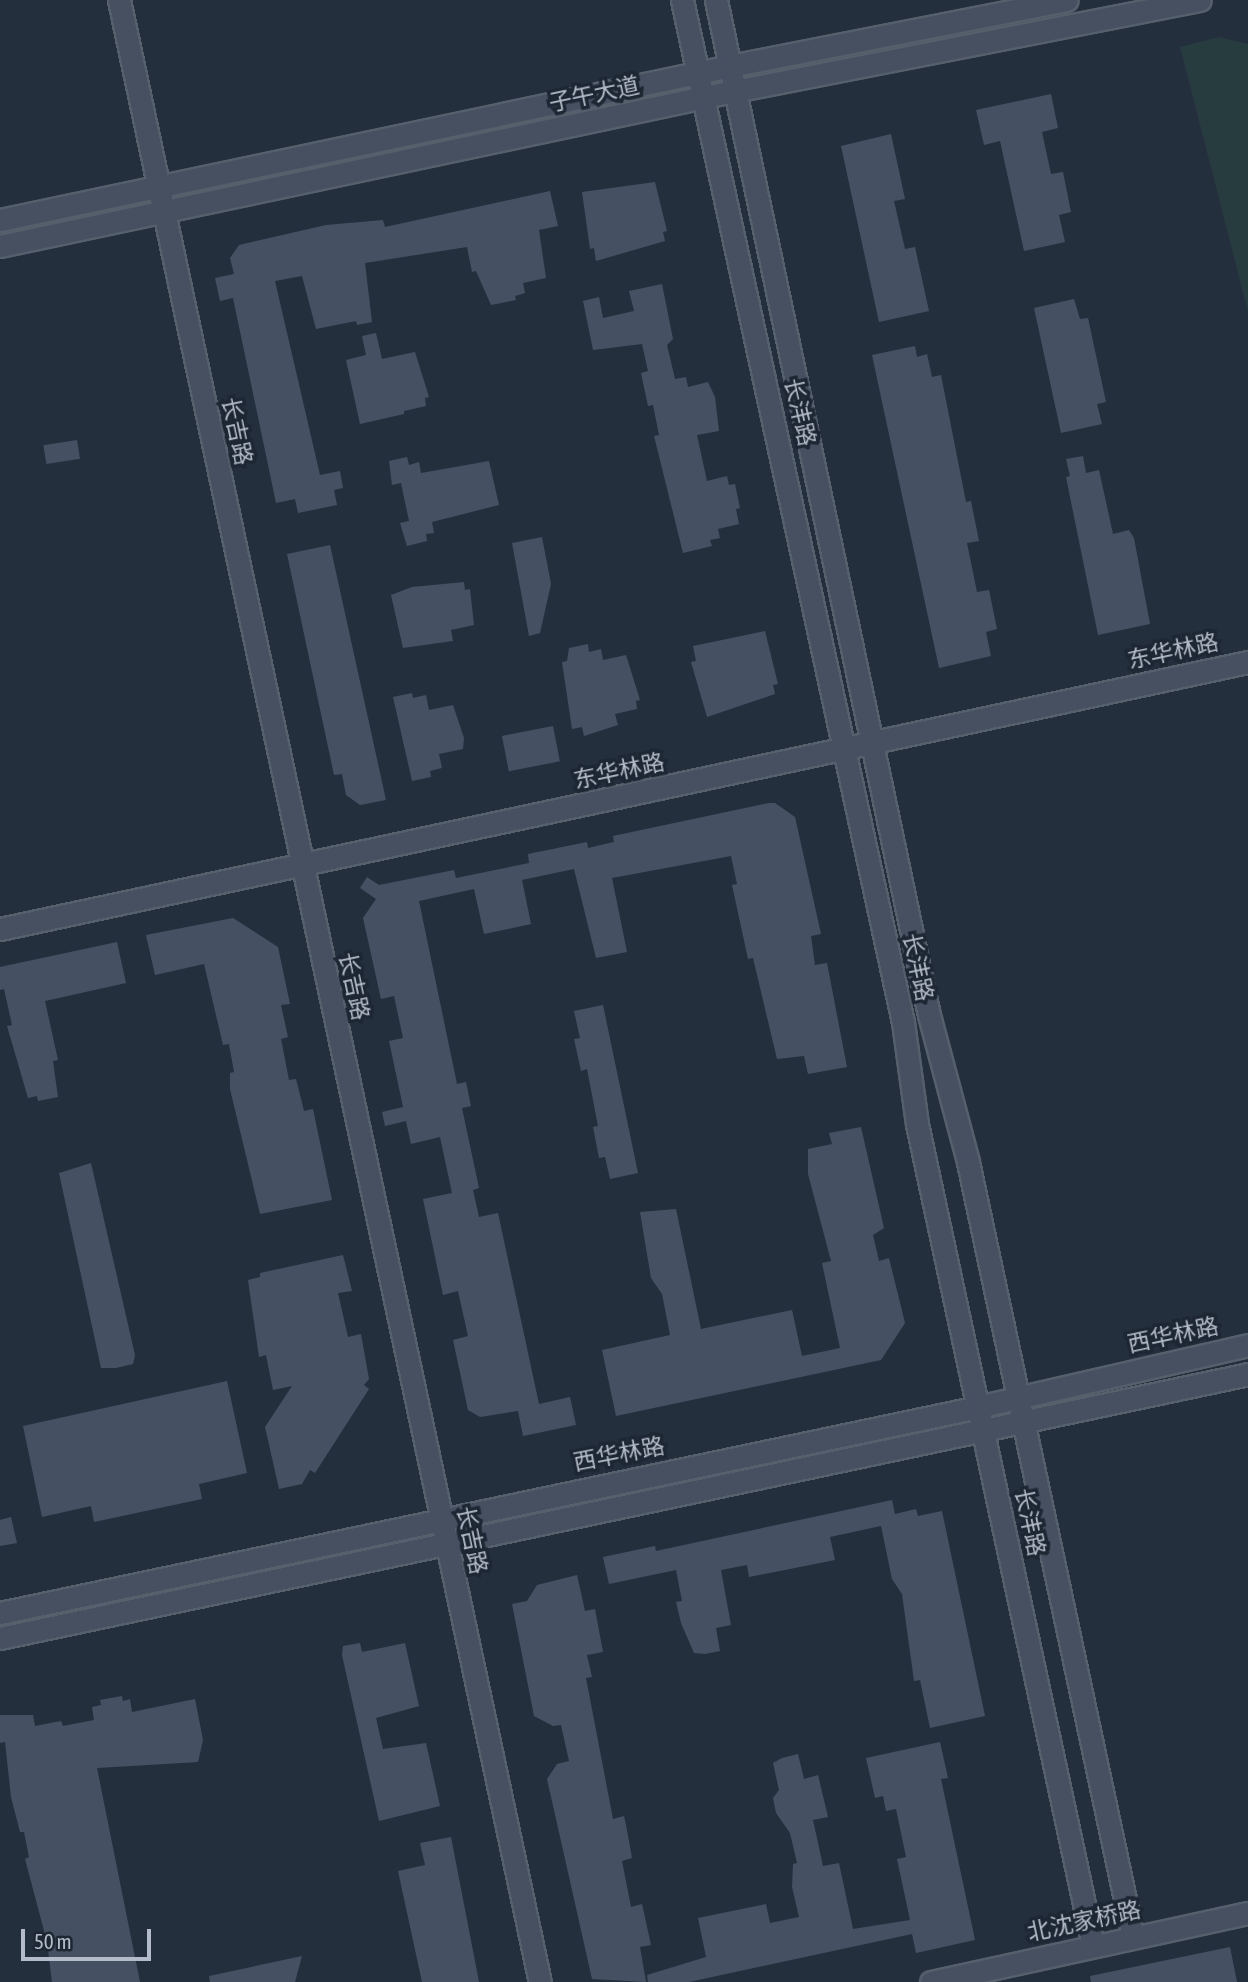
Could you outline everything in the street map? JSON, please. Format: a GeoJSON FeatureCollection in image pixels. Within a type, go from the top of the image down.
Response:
{"type":"FeatureCollection","features":[{"type":"Feature","properties":{"kind":"street","name":"长吉路"},"geometry":{"type":"LineString","coordinates":[[119,0],[540,1982]]}},
{"type":"Feature","properties":{"kind":"street","name":"长沣路"},"geometry":{"type":"LineString","coordinates":[[682,0],[903,1022],[917,1124],[1093,1946]]}},
{"type":"Feature","properties":{"kind":"street","name":"长沣路"},"geometry":{"type":"LineString","coordinates":[[716,0],[870,743],[1024,1423],[1133,1937]]}},
{"type":"Feature","properties":{"kind":"street","name":"子午大道"},"geometry":{"type":"LineString","coordinates":[[0,220],[730,66],[1067,0]]}},
{"type":"Feature","properties":{"kind":"street","name":"子午大道"},"geometry":{"type":"LineString","coordinates":[[0,246],[704,97],[1200,0]]}},
{"type":"Feature","properties":{"kind":"street","name":"东华林路"},"geometry":{"type":"LineString","coordinates":[[0,929],[1248,662]]}},
{"type":"Feature","properties":{"kind":"street","name":"西华林路"},"geometry":{"type":"LineString","coordinates":[[0,1613],[440,1517],[978,1407],[1248,1345]]}},
{"type":"Feature","properties":{"kind":"street"},"geometry":{"type":"LineString","coordinates":[[0,1638],[447,1547],[1248,1374]]}},
{"type":"Feature","properties":{"kind":"street","name":"北沈家桥路"},"geometry":{"type":"LineString","coordinates":[[931,1982],[1248,1913]]}},
{"type":"Feature","properties":{"kind":"green space"},"geometry":{"type":"Polygon","coordinates":[[[1219,37],[1248,44],[1248,312],[1180,47],[1219,37]]]}},
{"type":"Feature","properties":{"kind":"building"},"geometry":{"type":"Polygon","coordinates":[[[1051,94],[1058,128],[1042,132],[1051,174],[1063,172],[1071,212],[1059,215],[1065,242],[1024,251],[1000,141],[984,145],[976,110],[1051,94]]]}},
{"type":"Feature","properties":{"kind":"building"},"geometry":{"type":"Polygon","coordinates":[[[891,134],[905,199],[894,201],[905,249],[915,247],[929,311],[879,322],[841,146],[891,134]]]}},
{"type":"Feature","properties":{"kind":"building"},"geometry":{"type":"Polygon","coordinates":[[[655,182],[667,231],[663,232],[665,241],[596,261],[594,248],[590,249],[582,192],[655,182]]]}},
{"type":"Feature","properties":{"kind":"building"},"geometry":{"type":"Polygon","coordinates":[[[550,191],[558,226],[539,230],[546,278],[523,283],[525,293],[515,296],[516,300],[491,305],[476,271],[472,272],[467,247],[365,263],[372,322],[357,325],[356,321],[316,329],[302,276],[275,281],[320,475],[340,471],[343,488],[334,490],[337,505],[298,513],[295,499],[276,503],[233,298],[220,301],[215,278],[234,274],[230,258],[239,245],[326,225],[383,220],[385,227],[550,191]]]}},
{"type":"Feature","properties":{"kind":"building"},"geometry":{"type":"Polygon","coordinates":[[[662,284],[673,339],[667,345],[675,379],[686,377],[688,387],[708,382],[715,397],[719,431],[697,435],[707,481],[727,476],[729,485],[735,484],[740,508],[736,509],[739,524],[718,529],[720,538],[710,540],[712,546],[683,553],[654,436],[659,435],[653,405],[648,406],[641,373],[648,371],[642,344],[593,350],[583,301],[599,297],[603,318],[634,311],[629,291],[662,284]]]}},
{"type":"Feature","properties":{"kind":"building"},"geometry":{"type":"Polygon","coordinates":[[[1074,299],[1080,319],[1088,318],[1106,402],[1097,404],[1102,424],[1061,433],[1034,308],[1074,299]]]}},
{"type":"Feature","properties":{"kind":"building"},"geometry":{"type":"Polygon","coordinates":[[[376,333],[382,359],[415,352],[429,397],[425,398],[426,406],[360,424],[346,360],[366,355],[362,336],[376,333]]]}},
{"type":"Feature","properties":{"kind":"building"},"geometry":{"type":"Polygon","coordinates":[[[915,346],[917,357],[927,354],[932,377],[941,375],[966,502],[971,501],[979,541],[967,543],[977,592],[989,590],[997,629],[986,632],[991,656],[939,668],[872,355],[915,346]]]}},
{"type":"Feature","properties":{"kind":"building"},"geometry":{"type":"Polygon","coordinates":[[[77,440],[80,459],[46,464],[43,445],[77,440]]]}},
{"type":"Feature","properties":{"kind":"building"},"geometry":{"type":"Polygon","coordinates":[[[1083,456],[1086,473],[1099,470],[1113,534],[1129,530],[1134,538],[1150,624],[1098,635],[1066,477],[1070,476],[1066,459],[1083,456]]]}},
{"type":"Feature","properties":{"kind":"building"},"geometry":{"type":"Polygon","coordinates":[[[407,457],[409,465],[419,462],[421,473],[489,461],[499,505],[432,522],[434,533],[426,534],[427,541],[407,546],[400,523],[409,521],[401,483],[392,485],[389,461],[407,457]]]}},
{"type":"Feature","properties":{"kind":"building"},"geometry":{"type":"Polygon","coordinates":[[[542,537],[551,584],[540,633],[529,636],[512,543],[542,537]]]}},
{"type":"Feature","properties":{"kind":"building"},"geometry":{"type":"Polygon","coordinates":[[[330,545],[386,800],[360,805],[346,795],[342,774],[334,775],[287,554],[330,545]]]}},
{"type":"Feature","properties":{"kind":"building"},"geometry":{"type":"Polygon","coordinates":[[[464,582],[465,590],[470,589],[474,625],[451,630],[453,641],[403,648],[391,595],[412,587],[464,582]]]}},
{"type":"Feature","properties":{"kind":"building"},"geometry":{"type":"Polygon","coordinates":[[[765,631],[778,684],[773,685],[775,694],[707,717],[691,662],[696,661],[693,646],[765,631]]]}},
{"type":"Feature","properties":{"kind":"building"},"geometry":{"type":"Polygon","coordinates":[[[588,644],[589,652],[601,649],[603,660],[626,655],[640,700],[636,701],[637,709],[615,714],[618,725],[584,736],[582,727],[572,729],[562,662],[567,661],[569,648],[588,644]]]}},
{"type":"Feature","properties":{"kind":"building"},"geometry":{"type":"Polygon","coordinates":[[[412,693],[413,698],[426,695],[429,710],[453,705],[464,738],[463,749],[439,754],[442,768],[430,771],[431,777],[412,781],[393,697],[412,693]]]}},
{"type":"Feature","properties":{"kind":"building"},"geometry":{"type":"Polygon","coordinates":[[[553,726],[560,761],[509,771],[502,736],[553,726]]]}},
{"type":"Feature","properties":{"kind":"building"},"geometry":{"type":"Polygon","coordinates":[[[775,803],[795,817],[821,934],[811,936],[815,965],[827,963],[847,1067],[808,1074],[804,1056],[777,1059],[753,958],[748,959],[732,885],[737,884],[731,856],[612,878],[627,952],[596,958],[574,869],[522,880],[531,924],[484,934],[474,889],[419,901],[457,1084],[466,1082],[471,1106],[462,1108],[479,1188],[473,1190],[479,1217],[498,1213],[539,1404],[570,1397],[576,1425],[523,1436],[518,1411],[480,1417],[468,1410],[453,1340],[468,1336],[458,1291],[443,1295],[423,1199],[452,1193],[440,1137],[411,1144],[406,1121],[385,1126],[382,1112],[403,1107],[389,1041],[403,1038],[394,996],[381,999],[363,918],[376,899],[360,888],[367,877],[379,885],[454,870],[456,878],[529,863],[528,854],[587,842],[588,848],[614,842],[613,836],[775,803]]]}},
{"type":"Feature","properties":{"kind":"building"},"geometry":{"type":"Polygon","coordinates":[[[233,918],[278,947],[290,1004],[281,1005],[288,1037],[281,1039],[289,1080],[296,1079],[304,1111],[313,1109],[332,1200],[260,1214],[230,1089],[230,1073],[234,1072],[229,1044],[223,1045],[204,964],[155,975],[146,935],[233,918]]]}},
{"type":"Feature","properties":{"kind":"building"},"geometry":{"type":"Polygon","coordinates":[[[117,942],[126,983],[45,1001],[58,1060],[53,1061],[58,1097],[38,1101],[37,1096],[28,1098],[7,1026],[12,1025],[4,989],[0,990],[0,967],[117,942]]]}},
{"type":"Feature","properties":{"kind":"building"},"geometry":{"type":"Polygon","coordinates":[[[603,1005],[638,1173],[610,1179],[605,1157],[599,1158],[593,1127],[598,1126],[587,1069],[581,1071],[574,1039],[580,1038],[574,1011],[603,1005]]]}},
{"type":"Feature","properties":{"kind":"building"},"geometry":{"type":"Polygon","coordinates":[[[861,1127],[884,1228],[873,1235],[879,1261],[889,1258],[905,1323],[881,1360],[616,1416],[602,1350],[670,1335],[662,1294],[651,1278],[640,1212],[676,1209],[701,1329],[792,1310],[802,1356],[840,1348],[822,1263],[831,1261],[808,1174],[808,1149],[832,1144],[829,1133],[861,1127]]]}},
{"type":"Feature","properties":{"kind":"building"},"geometry":{"type":"Polygon","coordinates":[[[91,1163],[135,1355],[133,1364],[116,1368],[101,1368],[59,1173],[91,1163]]]}},
{"type":"Feature","properties":{"kind":"building"},"geometry":{"type":"Polygon","coordinates":[[[343,1255],[352,1291],[338,1293],[348,1337],[361,1334],[369,1379],[364,1385],[369,1389],[315,1473],[310,1470],[302,1484],[279,1489],[265,1427],[292,1386],[273,1390],[266,1355],[259,1357],[248,1280],[260,1277],[260,1273],[343,1255]]]}},
{"type":"Feature","properties":{"kind":"building"},"geometry":{"type":"Polygon","coordinates":[[[227,1381],[247,1473],[199,1484],[202,1499],[94,1522],[91,1506],[42,1517],[23,1426],[227,1381]]]}},
{"type":"Feature","properties":{"kind":"building"},"geometry":{"type":"Polygon","coordinates":[[[892,1500],[895,1514],[916,1509],[918,1516],[942,1511],[985,1716],[930,1728],[920,1680],[914,1681],[902,1594],[892,1579],[881,1526],[830,1537],[835,1560],[749,1577],[747,1565],[721,1570],[731,1625],[716,1628],[720,1651],[694,1653],[681,1623],[676,1602],[682,1601],[676,1570],[609,1584],[603,1557],[655,1546],[656,1551],[892,1500]]]}},
{"type":"Feature","properties":{"kind":"building"},"geometry":{"type":"Polygon","coordinates":[[[11,1517],[17,1543],[0,1546],[0,1520],[11,1517]]]}},
{"type":"Feature","properties":{"kind":"building"},"geometry":{"type":"Polygon","coordinates":[[[577,1575],[585,1611],[595,1609],[603,1652],[587,1655],[592,1677],[586,1678],[613,1819],[624,1816],[626,1825],[632,1858],[622,1861],[631,1907],[642,1904],[651,1945],[640,1947],[646,1982],[592,1979],[547,1779],[557,1764],[569,1761],[561,1725],[553,1726],[534,1716],[512,1604],[527,1601],[537,1585],[577,1575]]]}},
{"type":"Feature","properties":{"kind":"building"},"geometry":{"type":"Polygon","coordinates":[[[360,1643],[362,1652],[405,1643],[419,1706],[376,1718],[383,1749],[426,1743],[440,1806],[379,1821],[342,1655],[343,1646],[360,1643]]]}},
{"type":"Feature","properties":{"kind":"building"},"geometry":{"type":"Polygon","coordinates":[[[122,1696],[123,1701],[130,1699],[132,1712],[195,1699],[203,1740],[198,1762],[97,1768],[140,1982],[52,1982],[47,1942],[25,1859],[29,1857],[24,1832],[20,1832],[11,1797],[5,1742],[0,1743],[0,1715],[33,1715],[35,1726],[61,1721],[63,1726],[94,1720],[92,1707],[101,1705],[100,1700],[122,1696]]]}},
{"type":"Feature","properties":{"kind":"building"},"geometry":{"type":"Polygon","coordinates":[[[940,1742],[948,1778],[941,1779],[975,1940],[916,1953],[912,1934],[689,1982],[648,1982],[647,1975],[706,1957],[698,1918],[766,1904],[770,1923],[799,1917],[792,1887],[793,1864],[797,1863],[790,1833],[776,1813],[773,1798],[779,1790],[773,1763],[798,1754],[804,1779],[818,1775],[828,1817],[813,1820],[823,1866],[839,1863],[853,1929],[910,1920],[897,1859],[906,1857],[896,1809],[886,1811],[883,1796],[875,1798],[866,1758],[940,1742]]]}},
{"type":"Feature","properties":{"kind":"building"},"geometry":{"type":"Polygon","coordinates":[[[451,1837],[479,1982],[422,1982],[398,1871],[425,1865],[420,1843],[451,1837]]]}},
{"type":"Feature","properties":{"kind":"building"},"geometry":{"type":"Polygon","coordinates":[[[1230,1947],[1237,1982],[1091,1982],[1090,1976],[1230,1947]]]}},
{"type":"Feature","properties":{"kind":"building"},"geometry":{"type":"Polygon","coordinates":[[[302,1956],[295,1982],[210,1982],[209,1976],[302,1956]]]}}]}
